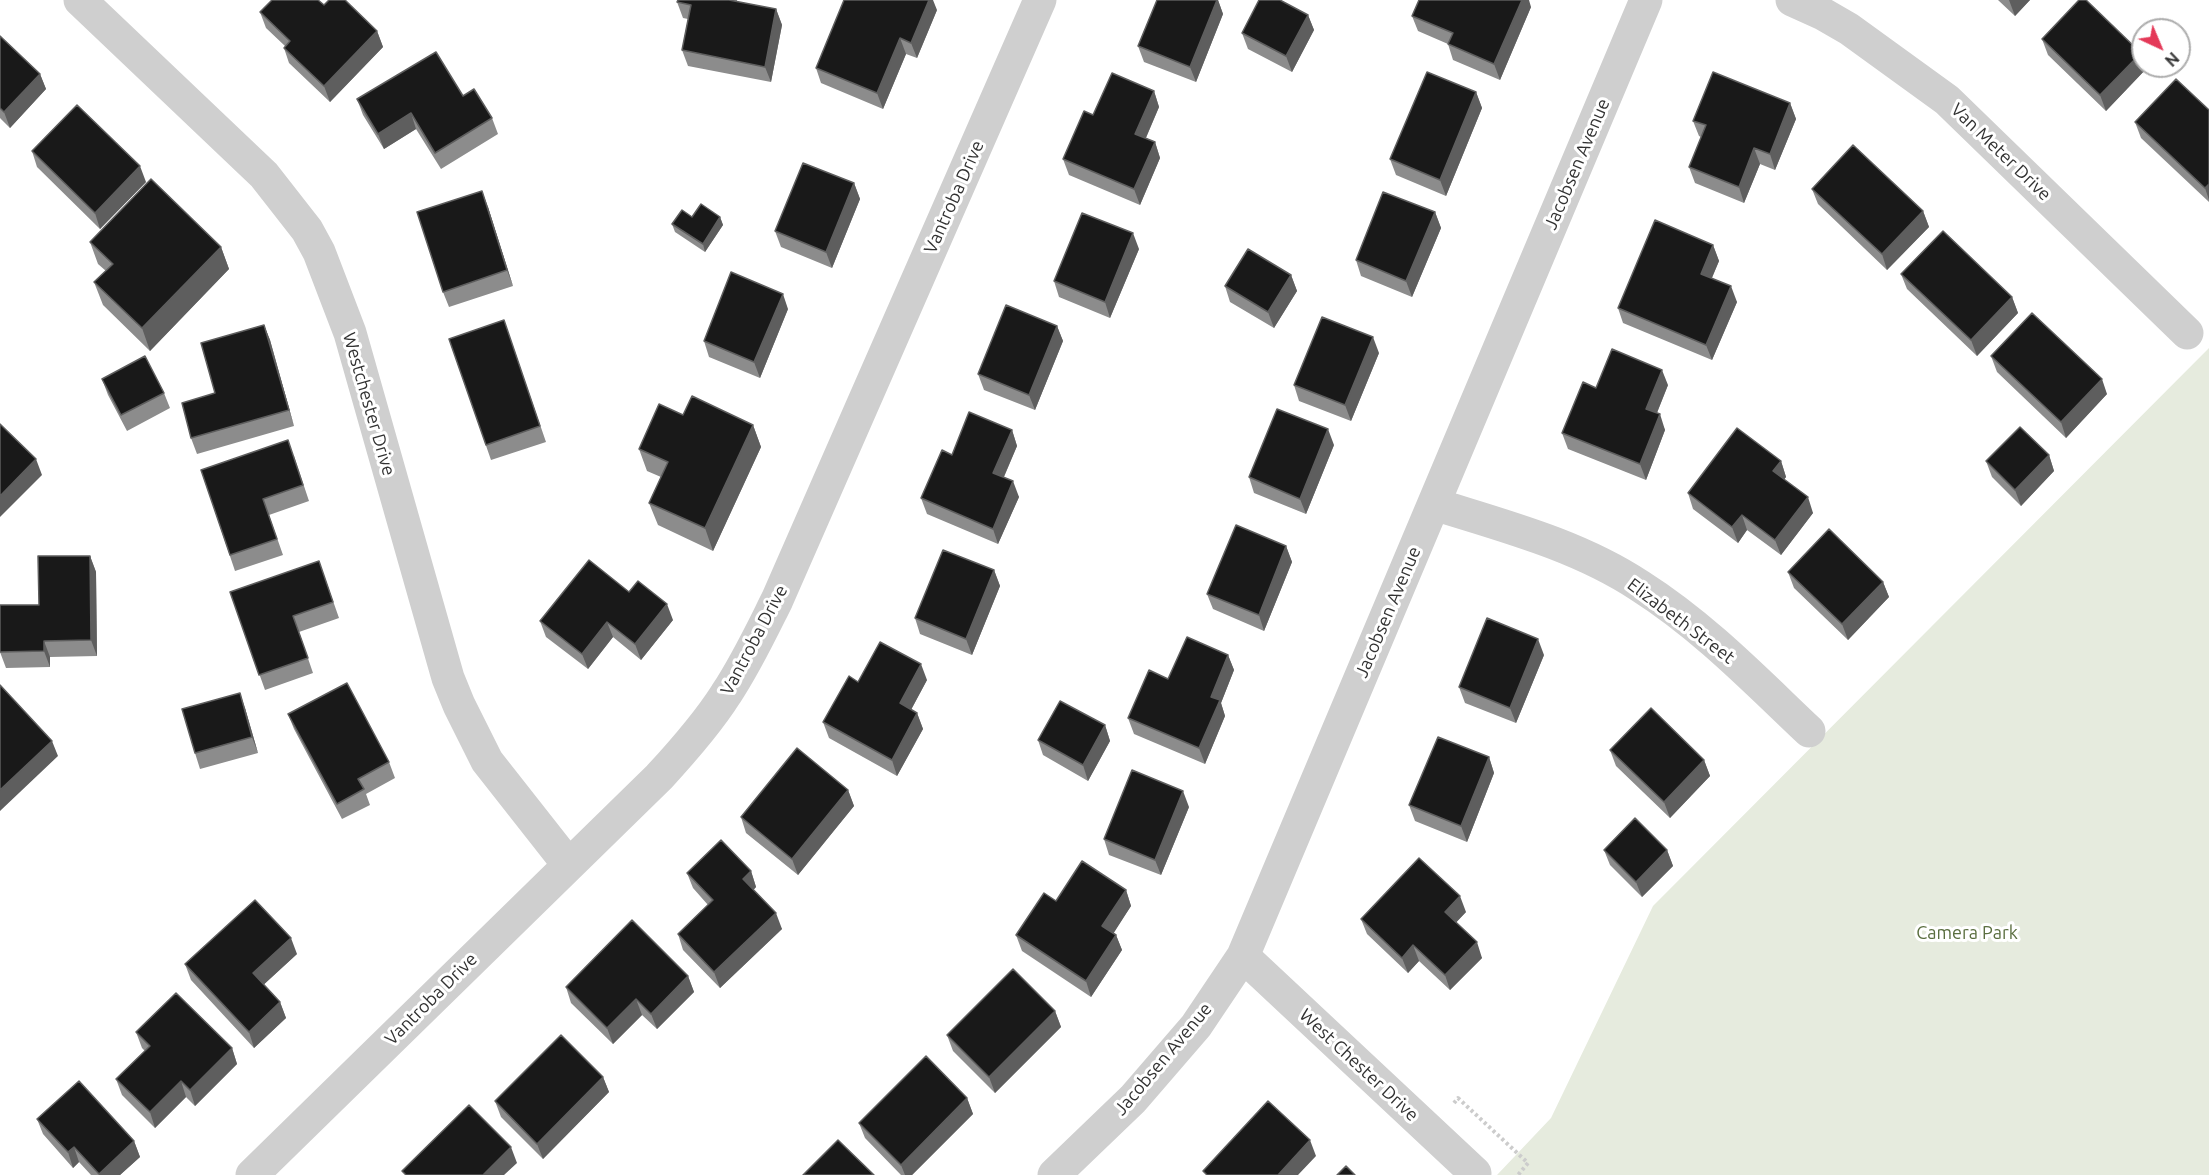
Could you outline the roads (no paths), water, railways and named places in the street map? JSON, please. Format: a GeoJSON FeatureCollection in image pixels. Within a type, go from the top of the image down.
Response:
{"type":"FeatureCollection","features":[{"type":"Feature","properties":{"kind":"street","name":"Westchester Drive"},"geometry":{"type":"LineString","coordinates":[[80,0],[264,175],[307,231],[319,252],[350,333],[448,678],[487,761],[568,864]]}},
{"type":"Feature","properties":{"kind":"street","name":"Vantroba Drive"},"geometry":{"type":"LineString","coordinates":[[252,1175],[659,777],[689,744],[725,696],[748,659],[777,600],[1040,0]]}},
{"type":"Feature","properties":{"kind":"street","name":"Jacobsen Avenue"},"geometry":{"type":"LineString","coordinates":[[1054,1175],[1133,1099],[1196,1026],[1243,956],[1646,0]]}},
{"type":"Feature","properties":{"kind":"street","name":"Van Meter Drive"},"geometry":{"type":"LineString","coordinates":[[1792,0],[1823,14],[1849,30],[1947,100],[2187,333]]}},
{"type":"Feature","properties":{"kind":"street","name":"Elizabeth Street"},"geometry":{"type":"LineString","coordinates":[[1434,504],[1553,543],[1587,557],[1640,585],[1715,642],[1809,731]]}},
{"type":"Feature","properties":{"kind":"street","name":"West Chester Drive"},"geometry":{"type":"LineString","coordinates":[[1243,956],[1475,1173]]}},
{"type":"Feature","properties":{"kind":"park label","name":"Camera Park"},"geometry":{"type":"Point","coordinates":[1967,933]}}]}
